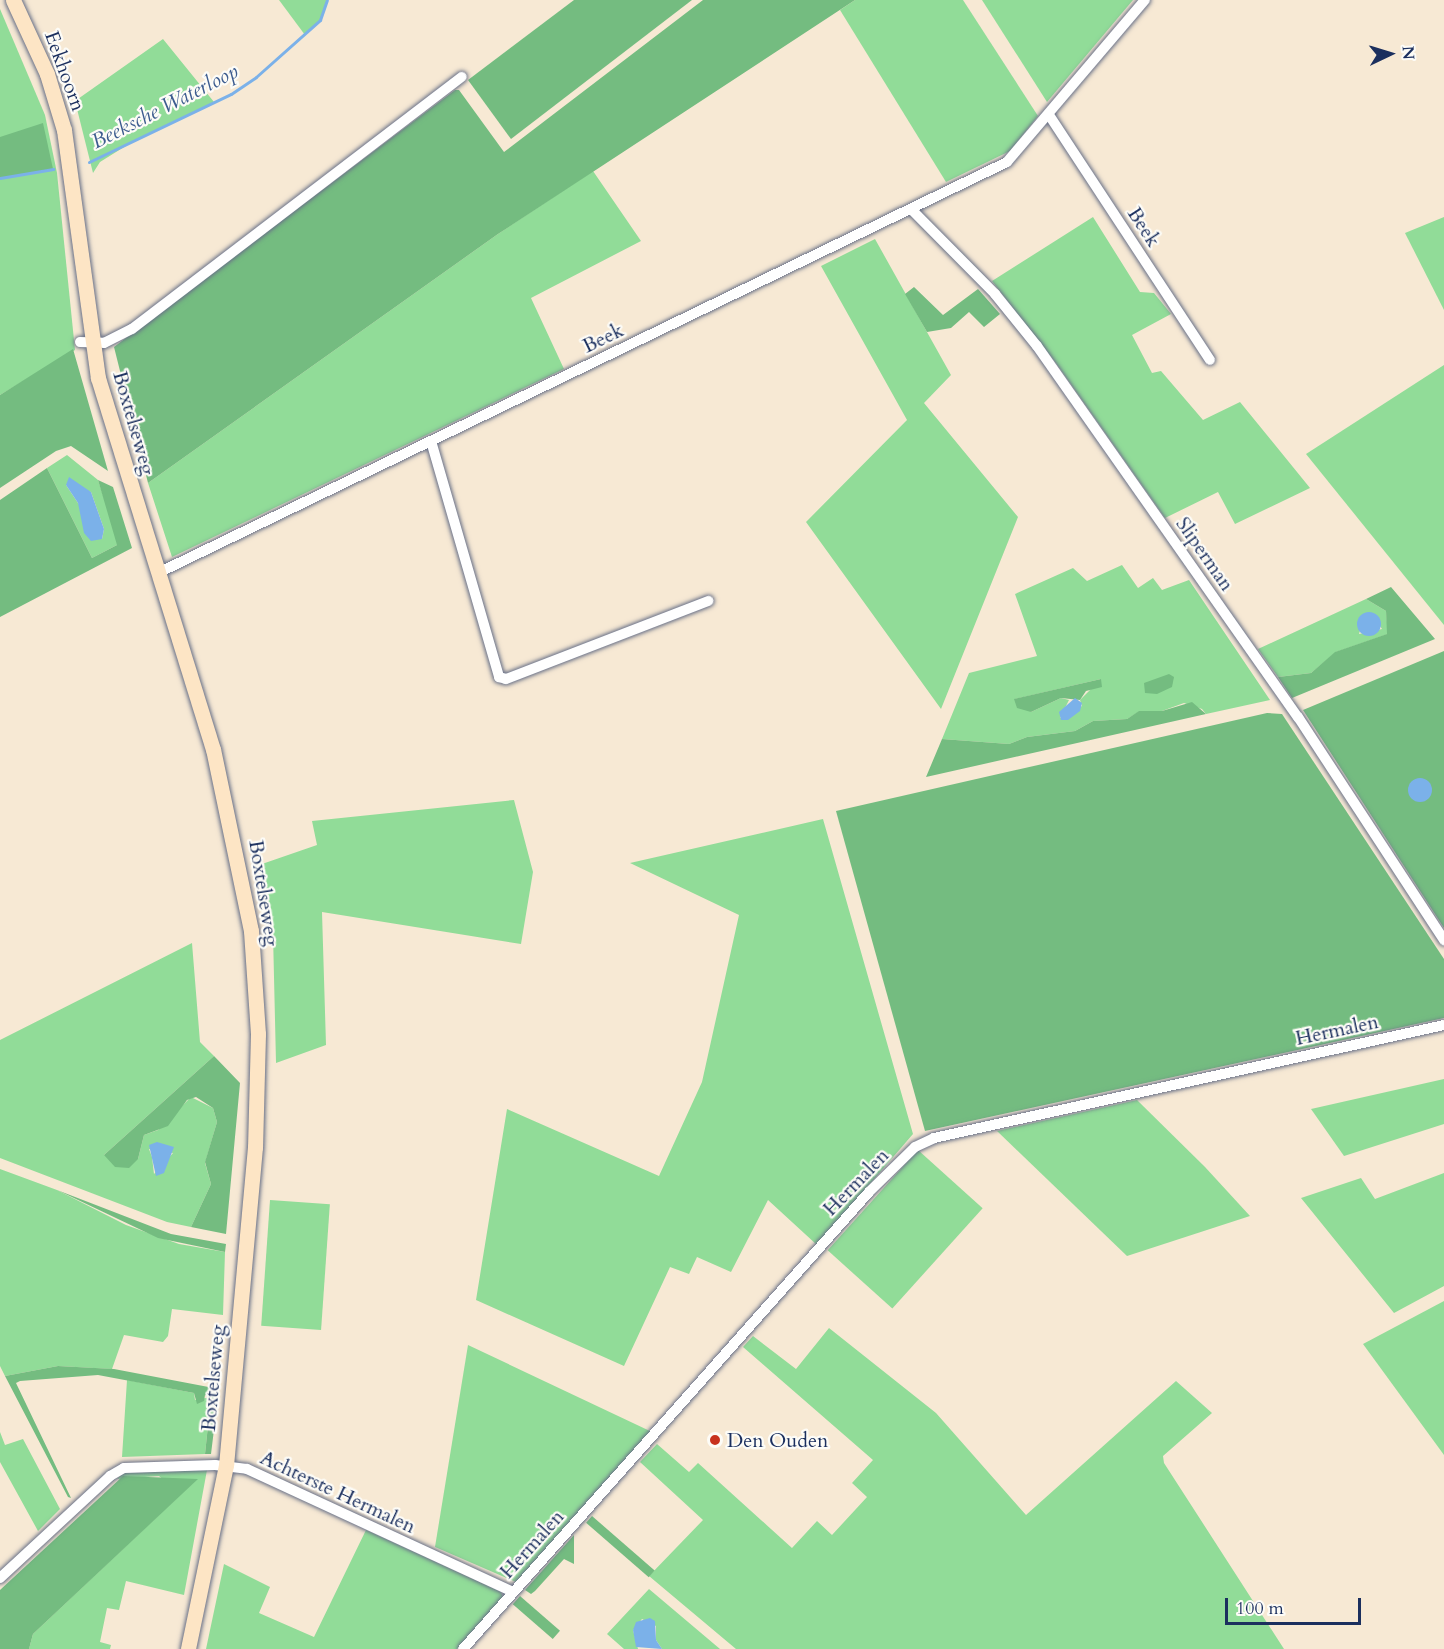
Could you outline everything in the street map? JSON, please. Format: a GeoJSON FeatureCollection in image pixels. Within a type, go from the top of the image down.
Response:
{"type":"FeatureCollection","features":[{"type":"Feature","properties":{"kind":"main road","name":"Eekhoorn"},"geometry":{"type":"LineString","coordinates":[[13,0],[47,74],[70,159]]}},
{"type":"Feature","properties":{"kind":"main road","name":"Boxtelseweg"},"geometry":{"type":"LineString","coordinates":[[70,159],[85,343],[227,801],[248,911],[257,990],[255,1147],[226,1465],[188,1649]]}},
{"type":"Feature","properties":{"kind":"street","name":"Beek"},"geometry":{"type":"LineString","coordinates":[[158,573],[1008,162],[1145,0]]}},
{"type":"Feature","properties":{"kind":"street"},"geometry":{"type":"LineString","coordinates":[[85,343],[104,343],[132,329],[462,76]]}},
{"type":"Feature","properties":{"kind":"street","name":"Beek"},"geometry":{"type":"LineString","coordinates":[[1048,115],[1210,360]]}},
{"type":"Feature","properties":{"kind":"street","name":"Sliperman"},"geometry":{"type":"LineString","coordinates":[[911,209],[995,294],[1037,346],[1298,717],[1444,940]]}},
{"type":"Feature","properties":{"kind":"street"},"geometry":{"type":"LineString","coordinates":[[431,441],[499,676],[506,679],[708,601]]}},
{"type":"Feature","properties":{"kind":"street","name":"Hermalen"},"geometry":{"type":"LineString","coordinates":[[464,1649],[869,1192],[915,1147],[934,1138],[1444,1025]]}},
{"type":"Feature","properties":{"kind":"street","name":"Achterste Hermalen"},"geometry":{"type":"LineString","coordinates":[[0,1578],[110,1476],[124,1468],[226,1465],[247,1469],[513,1592]]}},
{"type":"Feature","properties":{"kind":"green space"},"geometry":{"type":"Polygon","coordinates":[[[279,0],[327,0],[320,20],[305,35],[279,0]]]}},
{"type":"Feature","properties":{"kind":"green space"},"geometry":{"type":"Polygon","coordinates":[[[574,0],[692,0],[511,139],[468,80],[574,0]]]}},
{"type":"Feature","properties":{"kind":"green space"},"geometry":{"type":"Polygon","coordinates":[[[703,0],[855,0],[498,234],[148,483],[114,347],[455,90],[459,90],[504,152],[703,0]]]}},
{"type":"Feature","properties":{"kind":"green space"},"geometry":{"type":"Polygon","coordinates":[[[855,0],[963,0],[1038,116],[1010,151],[946,182],[840,10],[855,0]]]}},
{"type":"Feature","properties":{"kind":"green space"},"geometry":{"type":"Polygon","coordinates":[[[982,0],[1133,0],[1047,102],[982,0]]]}},
{"type":"Feature","properties":{"kind":"green space"},"geometry":{"type":"Polygon","coordinates":[[[0,9],[45,115],[57,173],[75,350],[0,395],[0,9]]]}},
{"type":"Feature","properties":{"kind":"green space"},"geometry":{"type":"Polygon","coordinates":[[[163,39],[214,102],[137,139],[100,162],[93,173],[75,101],[163,39]]]}},
{"type":"Feature","properties":{"kind":"green space"},"geometry":{"type":"Polygon","coordinates":[[[43,123],[53,169],[0,178],[0,137],[43,123]]]}},
{"type":"Feature","properties":{"kind":"green space"},"geometry":{"type":"Polygon","coordinates":[[[593,171],[641,241],[531,298],[564,369],[172,557],[148,483],[498,234],[593,171]]]}},
{"type":"Feature","properties":{"kind":"green space"},"geometry":{"type":"Polygon","coordinates":[[[1093,217],[1140,292],[1154,293],[1171,314],[1132,335],[1152,373],[1161,371],[1203,420],[1240,402],[1310,488],[1235,524],[1218,492],[1165,518],[1056,363],[992,281],[1093,217]]]}},
{"type":"Feature","properties":{"kind":"green space"},"geometry":{"type":"Polygon","coordinates":[[[1444,217],[1444,310],[1405,233],[1444,217]]]}},
{"type":"Feature","properties":{"kind":"green space"},"geometry":{"type":"Polygon","coordinates":[[[875,239],[951,375],[924,403],[1018,517],[941,709],[806,522],[907,420],[821,266],[875,239]]]}},
{"type":"Feature","properties":{"kind":"green space"},"geometry":{"type":"Polygon","coordinates":[[[914,287],[943,315],[978,289],[1000,314],[984,327],[969,312],[951,328],[927,332],[905,294],[914,287]]]}},
{"type":"Feature","properties":{"kind":"green space"},"geometry":{"type":"Polygon","coordinates":[[[73,349],[108,471],[71,446],[56,451],[0,488],[0,395],[73,349]]]}},
{"type":"Feature","properties":{"kind":"green space"},"geometry":{"type":"Polygon","coordinates":[[[1444,365],[1444,625],[1306,454],[1444,365]]]}},
{"type":"Feature","properties":{"kind":"green space"},"geometry":{"type":"Polygon","coordinates":[[[67,455],[98,480],[118,541],[117,545],[92,558],[47,468],[67,455]],[[66,485],[102,539],[104,529],[91,492],[66,485]]]}},
{"type":"Feature","properties":{"kind":"green space"},"geometry":{"type":"Polygon","coordinates":[[[47,468],[92,558],[117,545],[98,480],[113,487],[132,548],[0,617],[0,500],[47,468]]]}},
{"type":"Feature","properties":{"kind":"green space"},"geometry":{"type":"Polygon","coordinates":[[[1122,565],[1138,588],[1153,578],[1162,590],[1189,580],[1270,700],[1206,714],[1202,709],[1184,703],[1162,711],[1140,711],[1127,719],[1093,721],[1075,731],[1027,737],[1009,744],[942,739],[969,673],[1037,656],[1015,594],[1073,568],[1087,581],[1122,565]],[[1101,679],[1015,699],[1031,712],[1061,698],[1069,700],[1060,718],[1082,706],[1080,700],[1101,679]]]}},
{"type":"Feature","properties":{"kind":"green space"},"geometry":{"type":"Polygon","coordinates":[[[1391,587],[1435,639],[1292,698],[1278,677],[1311,673],[1335,652],[1387,634],[1386,611],[1366,599],[1391,587]]]}},
{"type":"Feature","properties":{"kind":"green space"},"geometry":{"type":"Polygon","coordinates":[[[1366,599],[1386,611],[1388,634],[1336,652],[1311,673],[1278,677],[1258,649],[1366,599]],[[1371,613],[1365,614],[1359,634],[1382,629],[1371,613]]]}},
{"type":"Feature","properties":{"kind":"green space"},"geometry":{"type":"Polygon","coordinates":[[[1444,651],[1444,928],[1303,710],[1444,651]]]}},
{"type":"Feature","properties":{"kind":"green space"},"geometry":{"type":"Polygon","coordinates":[[[1169,674],[1174,677],[1172,687],[1157,694],[1145,693],[1144,683],[1169,674]]]}},
{"type":"Feature","properties":{"kind":"green space"},"geometry":{"type":"Polygon","coordinates":[[[1101,679],[1102,687],[1086,691],[1080,700],[1061,698],[1031,712],[1017,708],[1014,699],[1101,679]]]}},
{"type":"Feature","properties":{"kind":"green space"},"geometry":{"type":"Polygon","coordinates":[[[1192,702],[1206,714],[926,777],[942,739],[1009,744],[1027,737],[1075,731],[1093,721],[1127,719],[1139,711],[1162,711],[1192,702]]]}},
{"type":"Feature","properties":{"kind":"green space"},"geometry":{"type":"Polygon","coordinates":[[[1267,713],[1282,714],[1444,959],[1444,1018],[925,1131],[836,811],[1267,713]]]}},
{"type":"Feature","properties":{"kind":"green space"},"geometry":{"type":"Polygon","coordinates":[[[514,800],[533,872],[521,944],[322,912],[326,1045],[276,1063],[273,934],[262,864],[317,845],[312,821],[514,800]]]}},
{"type":"Feature","properties":{"kind":"green space"},"geometry":{"type":"Polygon","coordinates":[[[823,819],[913,1134],[817,1245],[768,1200],[731,1272],[697,1257],[689,1274],[670,1267],[624,1366],[476,1300],[507,1109],[659,1176],[702,1082],[739,915],[630,863],[823,819]]]}},
{"type":"Feature","properties":{"kind":"green space"},"geometry":{"type":"Polygon","coordinates":[[[192,943],[200,1042],[214,1056],[104,1155],[138,1159],[144,1135],[158,1130],[191,1097],[213,1108],[217,1122],[205,1163],[211,1184],[191,1227],[167,1222],[0,1158],[0,1040],[192,943]],[[149,1149],[154,1174],[173,1153],[149,1149]]]}},
{"type":"Feature","properties":{"kind":"green space"},"geometry":{"type":"Polygon","coordinates":[[[214,1056],[240,1083],[226,1234],[191,1227],[211,1184],[205,1162],[217,1122],[213,1108],[196,1097],[187,1100],[168,1126],[144,1135],[138,1159],[129,1168],[115,1167],[104,1155],[214,1056]]]}},
{"type":"Feature","properties":{"kind":"green space"},"geometry":{"type":"Polygon","coordinates":[[[1444,1079],[1444,1124],[1344,1156],[1311,1109],[1444,1079]]]}},
{"type":"Feature","properties":{"kind":"green space"},"geometry":{"type":"Polygon","coordinates":[[[1137,1100],[1205,1167],[1250,1216],[1127,1256],[997,1131],[1137,1100]]]}},
{"type":"Feature","properties":{"kind":"green space"},"geometry":{"type":"Polygon","coordinates":[[[918,1150],[983,1208],[892,1309],[828,1250],[918,1150]]]}},
{"type":"Feature","properties":{"kind":"green space"},"geometry":{"type":"Polygon","coordinates":[[[0,1169],[57,1190],[126,1225],[179,1244],[225,1252],[223,1315],[172,1309],[168,1336],[163,1342],[124,1335],[112,1369],[58,1366],[5,1376],[0,1366],[0,1169]]]}},
{"type":"Feature","properties":{"kind":"green space"},"geometry":{"type":"Polygon","coordinates":[[[1444,1173],[1444,1286],[1394,1313],[1301,1198],[1361,1178],[1375,1199],[1444,1173]]]}},
{"type":"Feature","properties":{"kind":"green space"},"geometry":{"type":"Polygon","coordinates":[[[57,1190],[171,1234],[226,1244],[225,1252],[158,1238],[57,1190]]]}},
{"type":"Feature","properties":{"kind":"green space"},"geometry":{"type":"Polygon","coordinates":[[[270,1200],[330,1204],[321,1330],[261,1326],[270,1200]]]}},
{"type":"Feature","properties":{"kind":"green space"},"geometry":{"type":"Polygon","coordinates":[[[1444,1301],[1444,1455],[1363,1344],[1444,1301]]]}},
{"type":"Feature","properties":{"kind":"green space"},"geometry":{"type":"Polygon","coordinates":[[[829,1328],[936,1413],[1026,1515],[1176,1381],[1212,1413],[1163,1456],[1164,1463],[1284,1649],[736,1649],[649,1576],[703,1520],[640,1462],[657,1444],[689,1472],[698,1463],[792,1548],[817,1521],[832,1535],[867,1497],[852,1483],[873,1460],[743,1347],[753,1336],[796,1369],[829,1328]]]}},
{"type":"Feature","properties":{"kind":"green space"},"geometry":{"type":"Polygon","coordinates":[[[468,1345],[652,1432],[516,1582],[435,1547],[468,1345]]]}},
{"type":"Feature","properties":{"kind":"green space"},"geometry":{"type":"Polygon","coordinates":[[[58,1366],[114,1369],[219,1389],[211,1454],[205,1454],[211,1397],[205,1395],[204,1401],[197,1404],[194,1393],[98,1375],[20,1381],[16,1383],[71,1498],[68,1497],[5,1376],[58,1366]]]}},
{"type":"Feature","properties":{"kind":"green space"},"geometry":{"type":"Polygon","coordinates":[[[127,1380],[194,1393],[195,1400],[211,1397],[205,1454],[122,1457],[127,1380]]]}},
{"type":"Feature","properties":{"kind":"green space"},"geometry":{"type":"Polygon","coordinates":[[[0,1432],[5,1445],[23,1439],[60,1509],[38,1531],[0,1462],[0,1432]]]}},
{"type":"Feature","properties":{"kind":"green space"},"geometry":{"type":"Polygon","coordinates":[[[207,1470],[184,1595],[126,1581],[119,1610],[107,1608],[100,1642],[111,1645],[110,1649],[29,1649],[33,1634],[197,1479],[165,1481],[159,1476],[117,1479],[123,1473],[207,1470]]]}},
{"type":"Feature","properties":{"kind":"green space"},"geometry":{"type":"Polygon","coordinates":[[[123,1476],[198,1479],[33,1634],[29,1649],[0,1649],[0,1590],[123,1476]]]}},
{"type":"Feature","properties":{"kind":"green space"},"geometry":{"type":"Polygon","coordinates":[[[592,1516],[655,1570],[649,1577],[586,1523],[592,1516]]]}},
{"type":"Feature","properties":{"kind":"green space"},"geometry":{"type":"Polygon","coordinates":[[[366,1530],[501,1592],[503,1598],[457,1649],[206,1649],[224,1564],[270,1587],[259,1613],[314,1637],[366,1530]]]}},
{"type":"Feature","properties":{"kind":"green space"},"geometry":{"type":"Polygon","coordinates":[[[574,1535],[574,1564],[564,1559],[535,1591],[531,1594],[525,1590],[574,1535]]]}},
{"type":"Feature","properties":{"kind":"green space"},"geometry":{"type":"Polygon","coordinates":[[[649,1589],[720,1649],[662,1649],[656,1640],[656,1626],[642,1619],[633,1630],[638,1649],[624,1649],[607,1634],[649,1589]]]}},
{"type":"Feature","properties":{"kind":"green space"},"geometry":{"type":"Polygon","coordinates":[[[520,1596],[560,1631],[553,1639],[513,1604],[520,1596]]]}},
{"type":"Feature","properties":{"kind":"water"},"geometry":{"type":"Polygon","coordinates":[[[69,477],[91,492],[104,529],[102,539],[91,541],[84,533],[78,503],[66,485],[69,477]]]}},
{"type":"Feature","properties":{"kind":"water"},"geometry":{"type":"Polygon","coordinates":[[[1369,612],[1378,615],[1381,624],[1378,633],[1369,636],[1360,633],[1357,624],[1360,615],[1369,612]]]}},
{"type":"Feature","properties":{"kind":"water"},"geometry":{"type":"Polygon","coordinates":[[[1075,698],[1082,703],[1080,711],[1068,720],[1061,720],[1059,712],[1075,698]]]}},
{"type":"Feature","properties":{"kind":"water"},"geometry":{"type":"Polygon","coordinates":[[[1420,778],[1425,779],[1431,785],[1431,795],[1425,801],[1420,802],[1415,801],[1409,795],[1408,790],[1409,785],[1415,779],[1420,778]]]}},
{"type":"Feature","properties":{"kind":"water"},"geometry":{"type":"Polygon","coordinates":[[[157,1142],[174,1147],[164,1173],[156,1176],[149,1145],[157,1142]]]}},
{"type":"Feature","properties":{"kind":"water"},"geometry":{"type":"Polygon","coordinates":[[[650,1618],[655,1621],[656,1640],[662,1649],[636,1647],[633,1630],[636,1622],[650,1618]]]}},
{"type":"Feature","properties":{"kind":"waterway","name":"Beeksche Waterloop"},"geometry":{"type":"LineString","coordinates":[[89,162],[231,94],[256,77],[320,20],[327,0]]}},
{"type":"Feature","properties":{"kind":"waterway","name":"Beeksche Waterloop"},"geometry":{"type":"LineString","coordinates":[[0,178],[53,169]]}},
{"type":"Feature","properties":{"kind":"place","name":"Den Ouden"},"geometry":{"type":"Point","coordinates":[715,1440]}}]}
